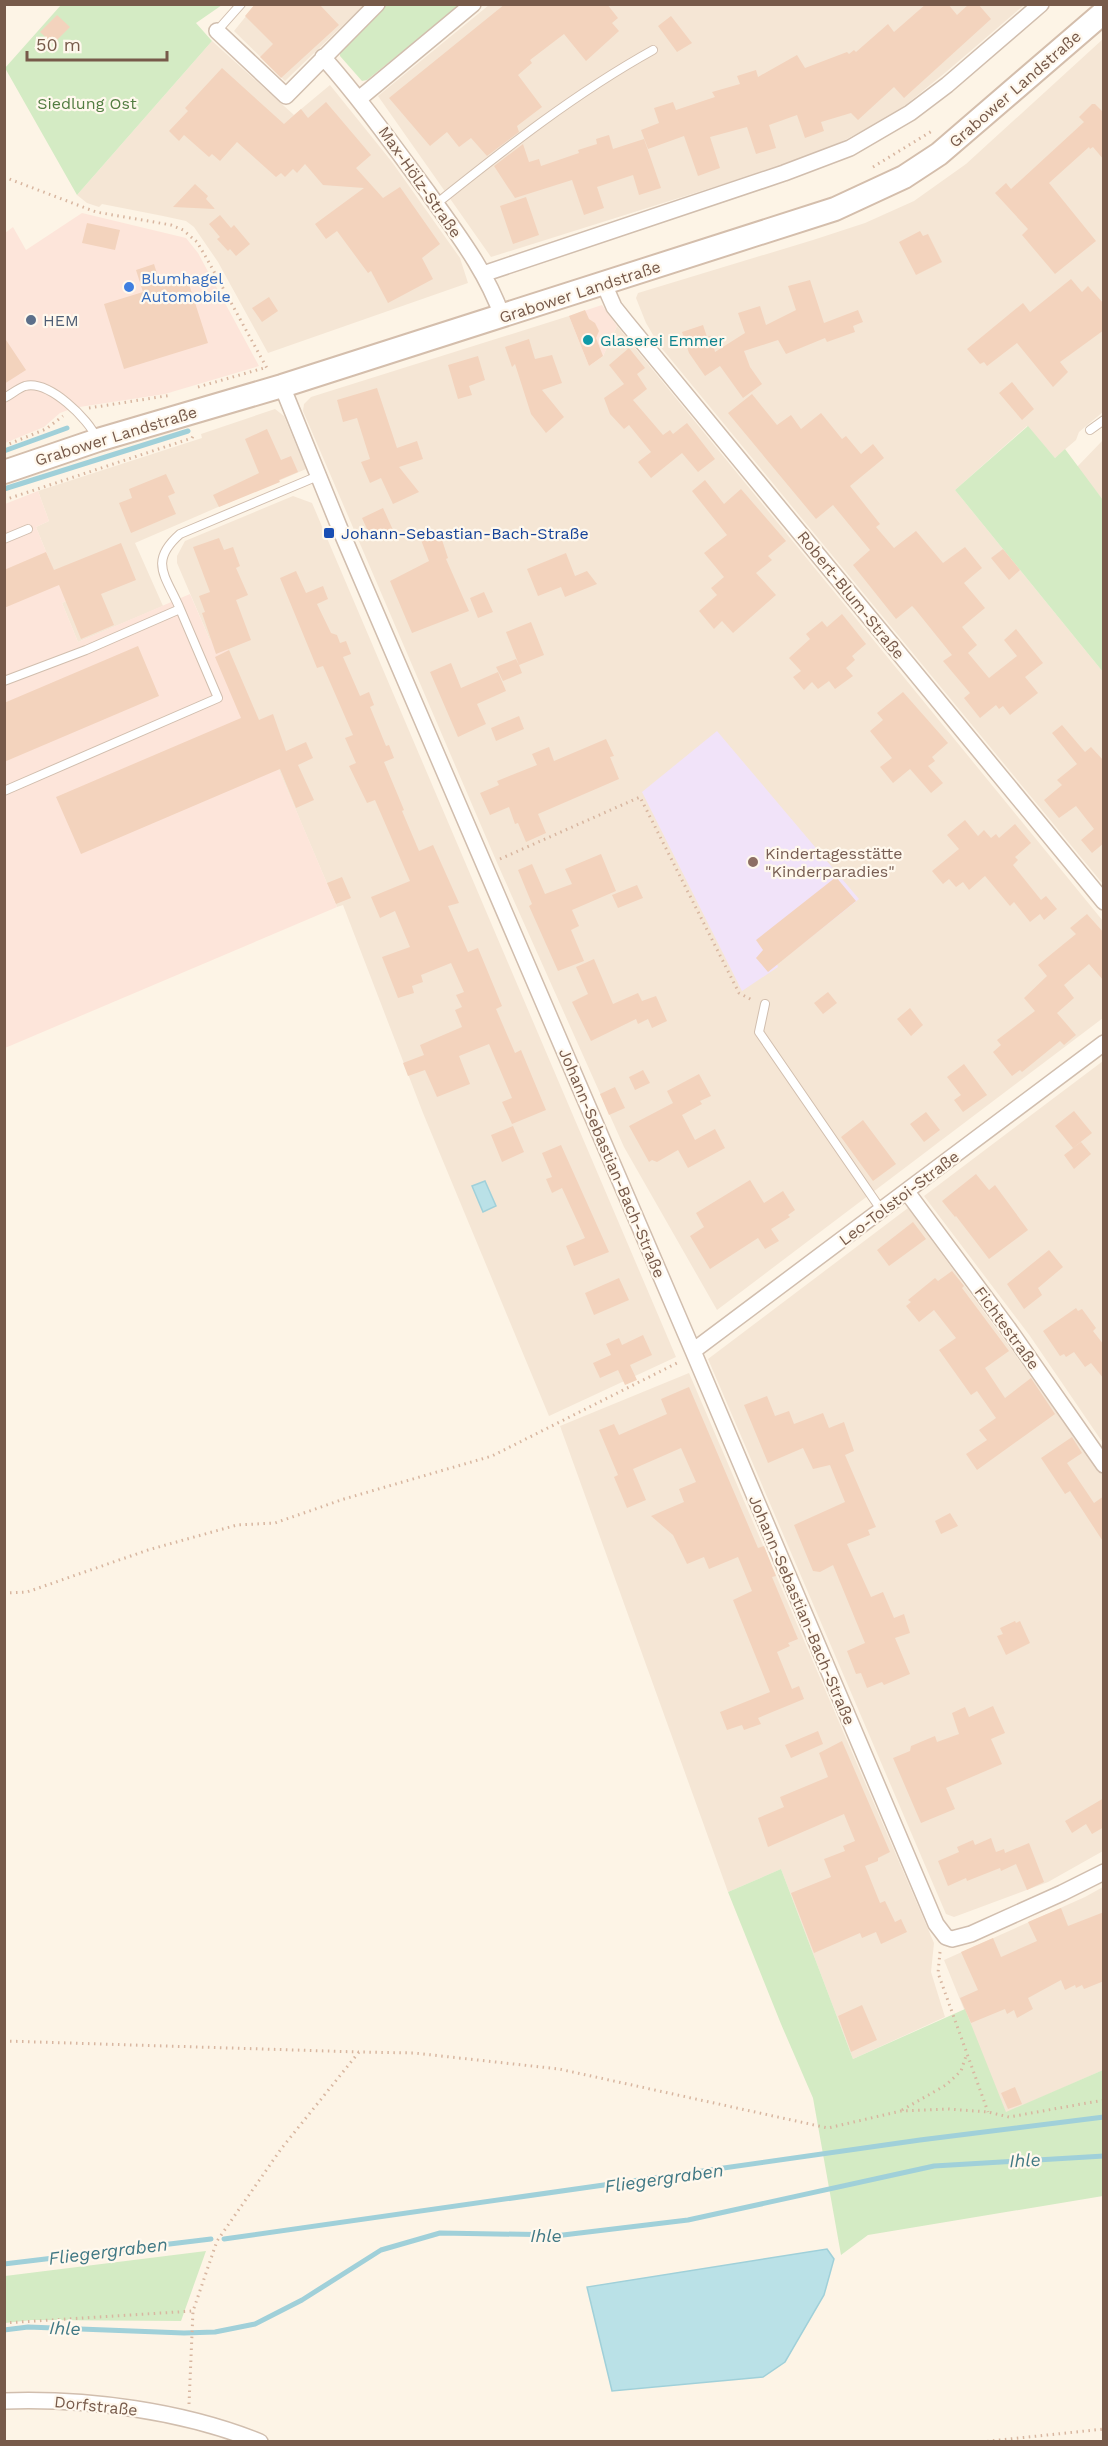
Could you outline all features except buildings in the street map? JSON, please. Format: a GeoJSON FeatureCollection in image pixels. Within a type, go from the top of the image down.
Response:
{"type":"FeatureCollection","features":[{"type":"Feature","properties":{"kind":"main road","name":"Grabower Landstraße"},"geometry":{"type":"LineString","coordinates":[[4,472],[98,440],[282,386],[800,222],[866,196],[904,177],[939,154],[970,130],[1104,12]]}},
{"type":"Feature","properties":{"kind":"street"},"geometry":{"type":"LineString","coordinates":[[217,31],[286,96],[377,4]]}},
{"type":"Feature","properties":{"kind":"street"},"geometry":{"type":"LineString","coordinates":[[360,98],[473,4]]}},
{"type":"Feature","properties":{"kind":"street"},"geometry":{"type":"LineString","coordinates":[[483,274],[784,173],[850,148],[910,113],[947,85],[1041,4]]}},
{"type":"Feature","properties":{"kind":"street","name":"Max-Hölz-Straße"},"geometry":{"type":"LineString","coordinates":[[323,57],[360,98],[436,204],[483,274],[502,316]]}},
{"type":"Feature","properties":{"kind":"street","name":"Robert-Blum-Straße"},"geometry":{"type":"LineString","coordinates":[[604,284],[614,307],[626,322],[1104,902]]}},
{"type":"Feature","properties":{"kind":"street","name":"Johann-Sebastian-Bach-Straße"},"geometry":{"type":"LineString","coordinates":[[282,386],[318,476],[936,1924],[946,1937]]}},
{"type":"Feature","properties":{"kind":"street","name":"Leo-Tolstoi-Straße"},"geometry":{"type":"LineString","coordinates":[[693,1351],[1104,1043]]}},
{"type":"Feature","properties":{"kind":"street","name":"Fichtestraße"},"geometry":{"type":"LineString","coordinates":[[907,1192],[1008,1328],[1104,1465]]}},
{"type":"Feature","properties":{"kind":"street"},"geometry":{"type":"LineString","coordinates":[[946,1937],[960,1937],[1004,1920],[1104,1872]]}},
{"type":"Feature","properties":{"kind":"street","name":"Dorfstraße"},"geometry":{"type":"LineString","coordinates":[[4,2401],[67,2402],[187,2418],[260,2442]]}},
{"type":"Feature","properties":{"kind":"lane"},"geometry":{"type":"LineString","coordinates":[[217,31],[241,4]]}},
{"type":"Feature","properties":{"kind":"lane"},"geometry":{"type":"LineString","coordinates":[[436,204],[541,120],[609,74],[652,50]]}},
{"type":"Feature","properties":{"kind":"lane"},"geometry":{"type":"LineString","coordinates":[[4,398],[24,386],[47,389],[86,419],[98,440]]}},
{"type":"Feature","properties":{"kind":"lane"},"geometry":{"type":"LineString","coordinates":[[1090,430],[1104,420]]}},
{"type":"Feature","properties":{"kind":"lane"},"geometry":{"type":"LineString","coordinates":[[4,792],[218,698],[162,568],[163,552],[180,534],[318,476]]}},
{"type":"Feature","properties":{"kind":"lane"},"geometry":{"type":"LineString","coordinates":[[4,539],[28,529]]}},
{"type":"Feature","properties":{"kind":"lane"},"geometry":{"type":"LineString","coordinates":[[4,681],[86,650],[180,609]]}},
{"type":"Feature","properties":{"kind":"lane"},"geometry":{"type":"LineString","coordinates":[[765,1004],[759,1032],[882,1211]]}},
{"type":"Feature","properties":{"kind":"path"},"geometry":{"type":"LineString","coordinates":[[4,177],[96,212],[171,225],[191,235],[207,259],[266,367],[190,390]]}},
{"type":"Feature","properties":{"kind":"path"},"geometry":{"type":"LineString","coordinates":[[4,446],[46,429],[74,410],[180,393]]}},
{"type":"Feature","properties":{"kind":"path"},"geometry":{"type":"LineString","coordinates":[[4,501],[192,438],[196,430]]}},
{"type":"Feature","properties":{"kind":"path"},"geometry":{"type":"LineString","coordinates":[[485,866],[640,797],[739,993],[748,1000],[765,1004]]}},
{"type":"Feature","properties":{"kind":"path"},"geometry":{"type":"LineString","coordinates":[[4,1593],[27,1592],[148,1550],[237,1525],[275,1523],[344,1499],[492,1455],[544,1427],[675,1365],[693,1351]]}},
{"type":"Feature","properties":{"kind":"path"},"geometry":{"type":"LineString","coordinates":[[946,1937],[939,1953],[938,1973],[988,2112]]}},
{"type":"Feature","properties":{"kind":"path"},"geometry":{"type":"LineString","coordinates":[[4,2041],[414,2053],[559,2069],[828,2128],[901,2111],[948,2109],[988,2112],[1009,2117],[1104,2100]]}},
{"type":"Feature","properties":{"kind":"path"},"geometry":{"type":"LineString","coordinates":[[187,2418],[193,2311],[217,2241],[281,2149],[359,2052]]}},
{"type":"Feature","properties":{"kind":"path"},"geometry":{"type":"LineString","coordinates":[[901,2111],[946,2085],[961,2072],[968,2052]]}},
{"type":"Feature","properties":{"kind":"path"},"geometry":{"type":"LineString","coordinates":[[4,2323],[193,2311]]}},
{"type":"Feature","properties":{"kind":"path"},"geometry":{"type":"LineString","coordinates":[[981,2442],[1104,2429]]}},
{"type":"Feature","properties":{"kind":"shaded area"},"geometry":{"type":"Polygon","coordinates":[[[255,5],[364,5],[285,81],[234,31],[255,5]]]}},
{"type":"Feature","properties":{"kind":"shaded area"},"geometry":{"type":"Polygon","coordinates":[[[489,5],[1024,5],[897,112],[843,141],[797,161],[491,257],[378,96],[489,5]]]}},
{"type":"Feature","properties":{"kind":"shaded area"},"geometry":{"type":"Polygon","coordinates":[[[1103,39],[1103,412],[1079,432],[1076,440],[1055,458],[1027,426],[955,490],[1103,672],[1103,884],[659,345],[646,323],[636,298],[638,293],[865,223],[914,201],[966,164],[1103,39]]]}},
{"type":"Feature","properties":{"kind":"shaded area"},"geometry":{"type":"Polygon","coordinates":[[[212,41],[294,115],[330,85],[392,162],[460,258],[468,283],[268,353],[218,262],[194,227],[186,221],[163,216],[102,204],[99,207],[87,203],[77,195],[212,41]]]}},
{"type":"Feature","properties":{"kind":"shaded area","name":"Blumhagel Automobile"},"geometry":{"type":"Polygon","coordinates":[[[82,213],[186,238],[198,253],[259,366],[165,394],[73,408],[60,413],[44,427],[5,443],[5,233],[13,227],[26,250],[82,213]]]}},
{"type":"Feature","properties":{"kind":"shaded area"},"geometry":{"type":"Polygon","coordinates":[[[602,305],[617,326],[603,356],[589,366],[569,316],[602,305]]]}},
{"type":"Feature","properties":{"kind":"shaded area"},"geometry":{"type":"Polygon","coordinates":[[[569,316],[589,366],[603,356],[617,326],[1103,921],[1103,1018],[717,1310],[624,1147],[498,865],[303,411],[304,404],[311,397],[569,316]]]}},
{"type":"Feature","properties":{"kind":"shaded area"},"geometry":{"type":"Polygon","coordinates":[[[275,409],[284,416],[306,469],[135,543],[163,606],[78,642],[62,603],[66,601],[36,527],[49,521],[38,491],[202,438],[201,434],[275,409]]]}},
{"type":"Feature","properties":{"kind":"shaded area"},"geometry":{"type":"Polygon","coordinates":[[[1103,440],[1103,500],[1077,467],[1103,440]]]}},
{"type":"Feature","properties":{"kind":"shaded area"},"geometry":{"type":"Polygon","coordinates":[[[38,491],[49,521],[36,527],[66,601],[62,603],[78,642],[190,594],[210,640],[222,635],[337,907],[5,1048],[5,504],[38,491]]]}},
{"type":"Feature","properties":{"kind":"shaded area"},"geometry":{"type":"Polygon","coordinates":[[[293,496],[312,503],[676,1357],[549,1416],[423,1113],[343,905],[337,907],[222,636],[210,640],[177,563],[177,556],[185,541],[293,496]]]}},
{"type":"Feature","properties":{"kind":"shaded area","name":"Kindertagesstätte \"Kinderparadies\""},"geometry":{"type":"Polygon","coordinates":[[[717,731],[859,899],[777,964],[778,967],[742,991],[642,792],[717,731]]]}},
{"type":"Feature","properties":{"kind":"shaded area"},"geometry":{"type":"Polygon","coordinates":[[[1103,1061],[1103,1443],[1030,1336],[924,1196],[1103,1061]]]}},
{"type":"Feature","properties":{"kind":"shaded area"},"geometry":{"type":"Polygon","coordinates":[[[908,1208],[1103,1475],[1103,1851],[1048,1882],[954,1917],[946,1914],[708,1359],[908,1208]]]}},
{"type":"Feature","properties":{"kind":"shaded area"},"geometry":{"type":"Polygon","coordinates":[[[689,1373],[934,1943],[931,1972],[945,2017],[853,2059],[781,1869],[728,1892],[560,1426],[689,1373]]]}},
{"type":"Feature","properties":{"kind":"shaded area"},"geometry":{"type":"Polygon","coordinates":[[[1103,1887],[1103,2070],[1006,2113],[944,1960],[1103,1887]]]}},
{"type":"Feature","properties":{"kind":"green space","name":"Siedlung Ost"},"geometry":{"type":"Polygon","coordinates":[[[61,5],[222,5],[196,23],[212,41],[77,195],[5,68],[61,5]]]}},
{"type":"Feature","properties":{"kind":"green space"},"geometry":{"type":"Polygon","coordinates":[[[385,5],[460,5],[367,80],[362,81],[340,56],[340,47],[385,5]]]}},
{"type":"Feature","properties":{"kind":"green space"},"geometry":{"type":"Polygon","coordinates":[[[1028,426],[1055,458],[1065,449],[1103,500],[1103,672],[955,490],[1028,426]]]}},
{"type":"Feature","properties":{"kind":"green space"},"geometry":{"type":"Polygon","coordinates":[[[781,1869],[853,2059],[965,2009],[1006,2112],[1103,2070],[1103,2196],[868,2235],[841,2255],[813,2098],[728,1892],[781,1869]]]}},
{"type":"Feature","properties":{"kind":"green space"},"geometry":{"type":"Polygon","coordinates":[[[206,2251],[181,2321],[32,2320],[5,2323],[5,2276],[206,2251]]]}},
{"type":"Feature","properties":{"kind":"water"},"geometry":{"type":"Polygon","coordinates":[[[485,1181],[496,1206],[483,1212],[472,1186],[485,1181]]]}},
{"type":"Feature","properties":{"kind":"water"},"geometry":{"type":"Polygon","coordinates":[[[827,2249],[834,2259],[824,2295],[785,2362],[763,2377],[612,2391],[587,2287],[827,2249]]]}},
{"type":"Feature","properties":{"kind":"waterway"},"geometry":{"type":"LineString","coordinates":[[4,451],[67,428]]}},
{"type":"Feature","properties":{"kind":"waterway"},"geometry":{"type":"LineString","coordinates":[[4,489],[188,431]]}},
{"type":"Feature","properties":{"kind":"waterway","name":"Fliegergraben"},"geometry":{"type":"LineString","coordinates":[[224,2239],[920,2140],[1104,2117]]}},
{"type":"Feature","properties":{"kind":"waterway","name":"Ihle"},"geometry":{"type":"LineString","coordinates":[[4,2330],[28,2327],[184,2333],[215,2332],[255,2324],[302,2300],[381,2250],[440,2233],[563,2235],[688,2220],[934,2166],[1104,2156]]}},
{"type":"Feature","properties":{"kind":"waterway","name":"Fliegergraben"},"geometry":{"type":"LineString","coordinates":[[4,2264],[211,2239]]}},
{"type":"Feature","properties":{"kind":"place","name":"Blumhagel Automobile"},"geometry":{"type":"Point","coordinates":[129,287]}},
{"type":"Feature","properties":{"kind":"place","name":"HEM"},"geometry":{"type":"Point","coordinates":[31,320]}},
{"type":"Feature","properties":{"kind":"place","name":"Glaserei Emmer"},"geometry":{"type":"Point","coordinates":[588,340]}},
{"type":"Feature","properties":{"kind":"place","name":"Johann-Sebastian-Bach-Straße"},"geometry":{"type":"Point","coordinates":[329,533]}},
{"type":"Feature","properties":{"kind":"place","name":"Kindertagesstätte \"Kinderparadies\""},"geometry":{"type":"Point","coordinates":[753,862]}}]}
